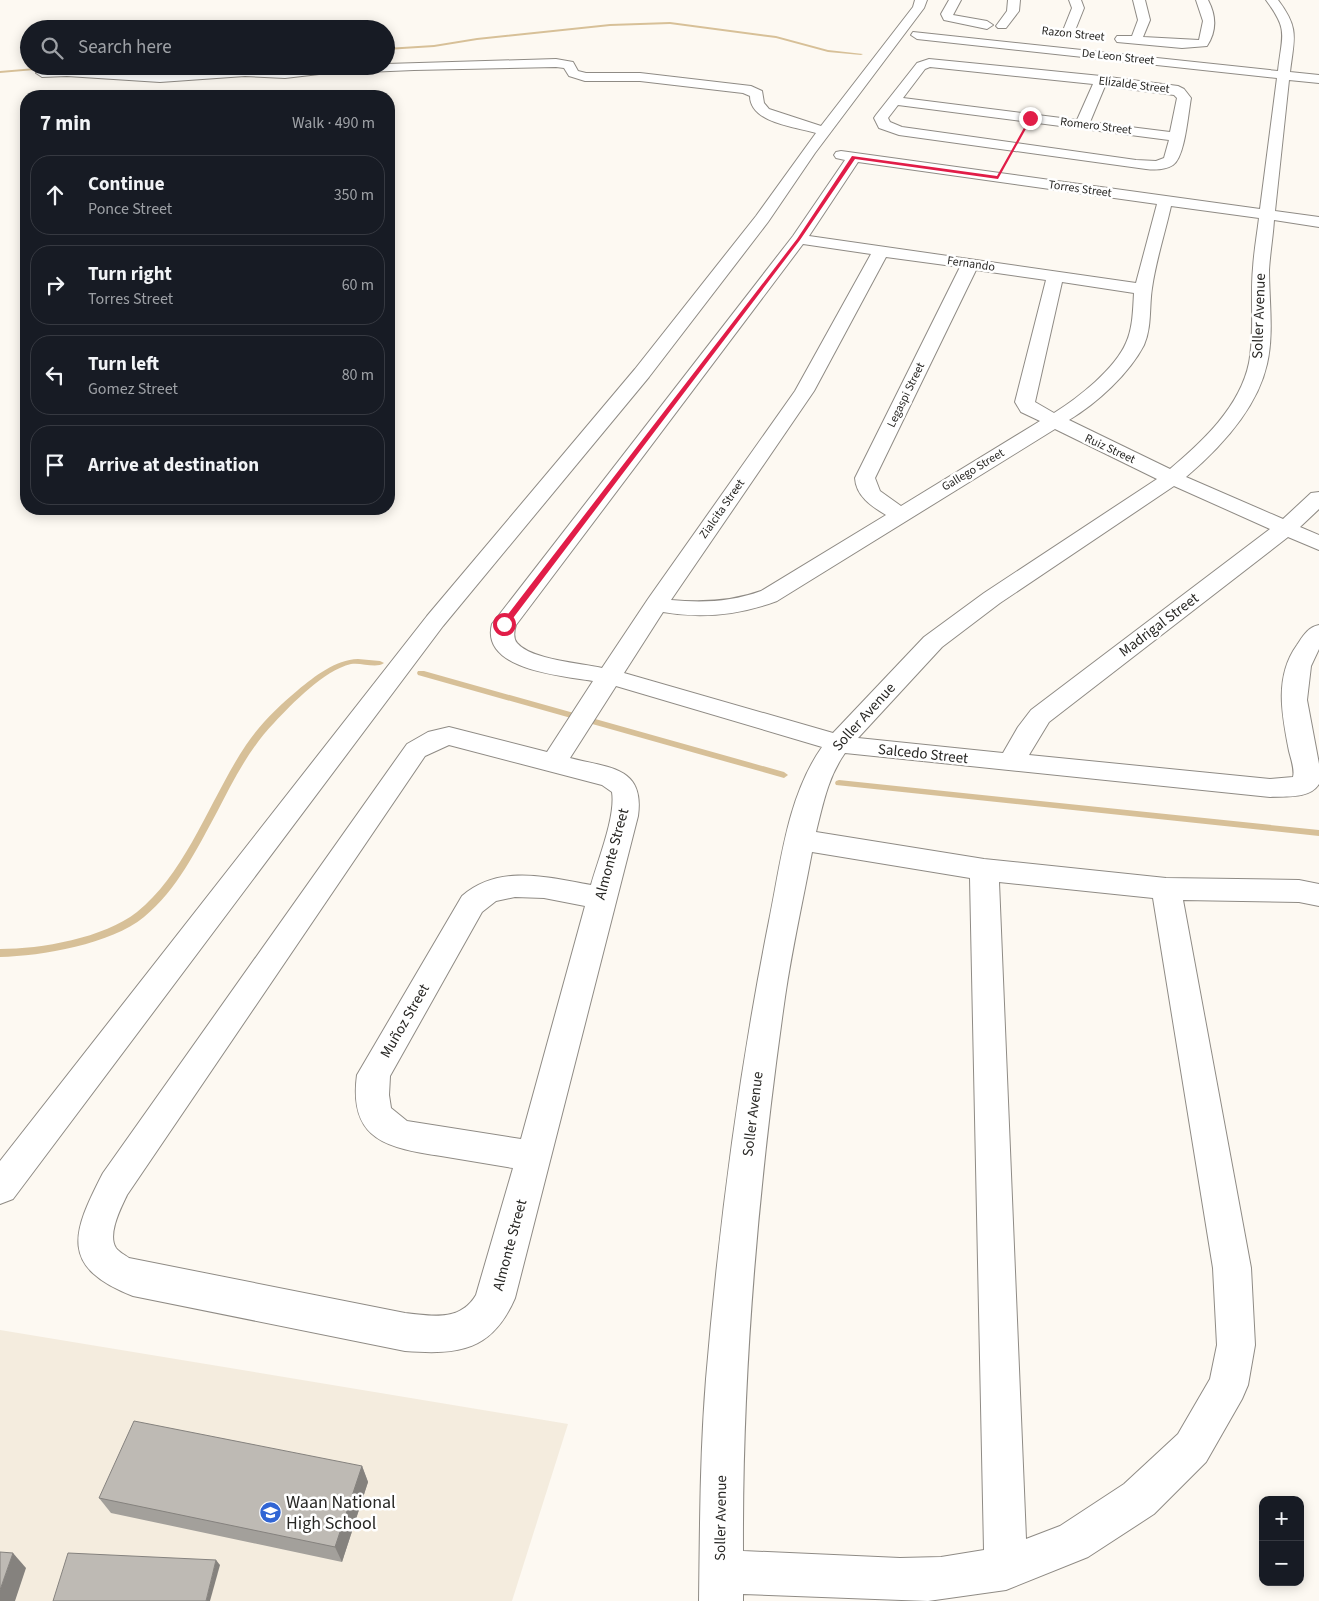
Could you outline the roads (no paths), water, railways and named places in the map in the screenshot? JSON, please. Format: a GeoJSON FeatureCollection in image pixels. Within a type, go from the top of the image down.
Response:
{"type":"FeatureCollection","features":[{"type":"Feature","properties":{"kind":"street"},"geometry":{"type":"LineString","coordinates":[[0,1188],[429,628],[642,374],[762,219],[825,131],[918,8],[921,0]]}},
{"type":"Feature","properties":{"kind":"street"},"geometry":{"type":"LineString","coordinates":[[955,0],[947,14],[948,18],[962,22],[1007,27],[1014,0]]}},
{"type":"Feature","properties":{"kind":"street"},"geometry":{"type":"LineString","coordinates":[[1068,33],[1078,8],[1075,0]]}},
{"type":"Feature","properties":{"kind":"street"},"geometry":{"type":"LineString","coordinates":[[1136,40],[1144,20],[1139,0]]}},
{"type":"Feature","properties":{"kind":"street","name":"Razon Street"},"geometry":{"type":"LineString","coordinates":[[1107,37],[1199,44],[1205,41],[1209,23],[1209,10],[1202,0]]}},
{"type":"Feature","properties":{"kind":"street","name":"Soller Avenue"},"geometry":{"type":"LineString","coordinates":[[721,1586],[726,1379],[749,1143],[770,995],[800,840],[813,789],[823,765],[838,743],[933,642],[992,598],[1172,478],[1205,450],[1227,424],[1248,391],[1258,365],[1261,341],[1261,268],[1289,29],[1285,17],[1272,0]]}},
{"type":"Feature","properties":{"kind":"street","name":"De Leon Street"},"geometry":{"type":"LineString","coordinates":[[917,35],[1319,79]]}},
{"type":"Feature","properties":{"kind":"street"},"geometry":{"type":"LineString","coordinates":[[395,67],[556,63],[569,65],[573,73],[585,77],[640,77],[746,89],[757,94],[757,104],[764,112],[825,131]]}},
{"type":"Feature","properties":{"kind":"street","name":"Elizalde Street"},"geometry":{"type":"LineString","coordinates":[[944,63],[1101,80],[1163,87],[1179,92],[1184,98],[1178,137],[1169,162],[1162,165],[1136,164],[890,128],[884,125],[881,118],[924,64],[944,63]]}},
{"type":"Feature","properties":{"kind":"street"},"geometry":{"type":"LineString","coordinates":[[991,86],[1000,69]]}},
{"type":"Feature","properties":{"kind":"street"},"geometry":{"type":"LineString","coordinates":[[114,75],[160,78],[202,75]]}},
{"type":"Feature","properties":{"kind":"street"},"geometry":{"type":"LineString","coordinates":[[1082,125],[1101,80]]}},
{"type":"Feature","properties":{"kind":"street","name":"Romero Street"},"geometry":{"type":"LineString","coordinates":[[894,101],[981,107],[1030,118],[1178,137]]}},
{"type":"Feature","properties":{"kind":"street"},"geometry":{"type":"LineString","coordinates":[[998,177],[1016,147],[1030,118]]}},
{"type":"Feature","properties":{"kind":"street","name":"Torres Street"},"geometry":{"type":"LineString","coordinates":[[799,239],[847,156],[1319,222]]}},
{"type":"Feature","properties":{"kind":"street","name":"Gallego Street"},"geometry":{"type":"LineString","coordinates":[[656,604],[711,610],[743,606],[757,602],[780,590],[1092,396],[1125,360],[1135,344],[1141,320],[1143,289],[1165,201]]}},
{"type":"Feature","properties":{"kind":"street","name":"Fernando"},"geometry":{"type":"LineString","coordinates":[[799,239],[1143,289]]}},
{"type":"Feature","properties":{"kind":"street","name":"Salcedo Street"},"geometry":{"type":"LineString","coordinates":[[799,239],[504,624],[501,634],[503,642],[512,651],[604,687],[838,743],[899,752],[1270,788],[1299,786],[1306,781],[1308,775],[1293,703],[1294,675],[1305,648],[1319,632]]}},
{"type":"Feature","properties":{"kind":"street","name":"Zialcita Street"},"geometry":{"type":"LineString","coordinates":[[562,750],[656,604],[804,391],[881,251]]}},
{"type":"Feature","properties":{"kind":"street","name":"Legaspi Street"},"geometry":{"type":"LineString","coordinates":[[900,514],[874,497],[868,490],[865,478],[970,264]]}},
{"type":"Feature","properties":{"kind":"street","name":"Ruiz Street"},"geometry":{"type":"LineString","coordinates":[[1055,276],[1025,402],[1033,412],[1172,478],[1319,543]]}},
{"type":"Feature","properties":{"kind":"street","name":"Madrigal Street"},"geometry":{"type":"LineString","coordinates":[[1010,763],[1027,733],[1040,716],[1286,528],[1319,498]]}},
{"type":"Feature","properties":{"kind":"street","name":"Almonte Street"},"geometry":{"type":"LineString","coordinates":[[449,736],[562,750],[621,784],[626,791],[624,816],[532,1156],[507,1263],[496,1298],[482,1318],[464,1329],[442,1335],[405,1332],[133,1278],[117,1273],[104,1264],[97,1252],[96,1230],[101,1210],[115,1184],[416,750],[436,738],[449,736]]}},
{"type":"Feature","properties":{"kind":"street"},"geometry":{"type":"LineString","coordinates":[[800,840],[984,870],[1166,889],[1290,891],[1319,895]]}},
{"type":"Feature","properties":{"kind":"street"},"geometry":{"type":"LineString","coordinates":[[984,870],[1006,1568]]}},
{"type":"Feature","properties":{"kind":"street","name":"Muñoz Street"},"geometry":{"type":"LineString","coordinates":[[532,1156],[401,1135],[386,1128],[376,1114],[371,1096],[374,1075],[472,904],[487,892],[526,886],[601,898]]}},
{"type":"Feature","properties":{"kind":"street"},"geometry":{"type":"LineString","coordinates":[[721,1586],[941,1578],[1006,1568],[1073,1542],[1139,1499],[1192,1448],[1228,1386],[1236,1345],[1232,1268],[1166,889]]}},
{"type":"Feature","properties":{"kind":"waterway"},"geometry":{"type":"LineString","coordinates":[[395,48],[434,46],[477,39],[610,25],[670,23],[776,37],[828,51],[861,54]]}},
{"type":"Feature","properties":{"kind":"waterway"},"geometry":{"type":"LineString","coordinates":[[0,72],[20,70]]}},
{"type":"Feature","properties":{"kind":"waterway"},"geometry":{"type":"LineString","coordinates":[[0,953],[33,951],[74,943],[113,930],[141,914],[159,896],[188,856],[237,767],[268,723],[310,684],[338,666],[354,661],[380,663]]}},
{"type":"Feature","properties":{"kind":"waterway"},"geometry":{"type":"LineString","coordinates":[[421,673],[784,775]]}},
{"type":"Feature","properties":{"kind":"waterway"},"geometry":{"type":"LineString","coordinates":[[839,783],[1319,833]]}},
{"type":"Feature","properties":{"kind":"place","name":"Waan National High School"},"geometry":{"type":"Point","coordinates":[270,1512]}}]}
